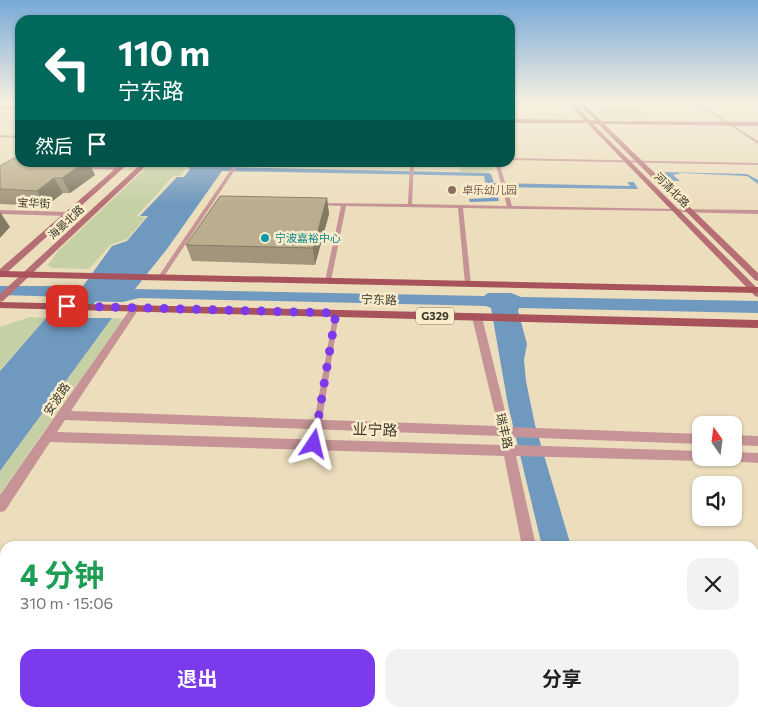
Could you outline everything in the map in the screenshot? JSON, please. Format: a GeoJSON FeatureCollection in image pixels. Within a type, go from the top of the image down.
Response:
{"type":"FeatureCollection","features":[{"type":"Feature","properties":{"kind":"main road","name":"河清北路"},"geometry":{"type":"LineString","coordinates":[[602,136],[757,291]]}},
{"type":"Feature","properties":{"kind":"main road","name":"河清北路"},"geometry":{"type":"LineString","coordinates":[[614,136],[758,278]]}},
{"type":"Feature","properties":{"kind":"main road","name":"海晏北路"},"geometry":{"type":"LineString","coordinates":[[0,274],[123,167]]}},
{"type":"Feature","properties":{"kind":"main road","name":"海晏北路"},"geometry":{"type":"LineString","coordinates":[[0,299],[143,167]]}},
{"type":"Feature","properties":{"kind":"main road","name":"宁东路"},"geometry":{"type":"LineString","coordinates":[[0,274],[757,291]]}},
{"type":"Feature","properties":{"kind":"main road","name":"宁东路"},"geometry":{"type":"LineString","coordinates":[[0,305],[758,324]]}},
{"type":"Feature","properties":{"kind":"street"},"geometry":{"type":"LineString","coordinates":[[515,159],[758,164]]}},
{"type":"Feature","properties":{"kind":"street"},"geometry":{"type":"LineString","coordinates":[[161,277],[235,167]]}},
{"type":"Feature","properties":{"kind":"street"},"geometry":{"type":"LineString","coordinates":[[410,205],[412,167]]}},
{"type":"Feature","properties":{"kind":"street"},"geometry":{"type":"LineString","coordinates":[[498,167],[510,207]]}},
{"type":"Feature","properties":{"kind":"street"},"geometry":{"type":"LineString","coordinates":[[212,202],[221,202]]}},
{"type":"Feature","properties":{"kind":"street"},"geometry":{"type":"LineString","coordinates":[[316,204],[758,212]]}},
{"type":"Feature","properties":{"kind":"street"},"geometry":{"type":"LineString","coordinates":[[328,281],[344,204]]}},
{"type":"Feature","properties":{"kind":"street"},"geometry":{"type":"LineString","coordinates":[[460,206],[468,284]]}},
{"type":"Feature","properties":{"kind":"street","name":"宝华街"},"geometry":{"type":"LineString","coordinates":[[0,212],[66,216]]}},
{"type":"Feature","properties":{"kind":"street","name":"宝华街"},"geometry":{"type":"LineString","coordinates":[[0,216],[66,216]]}},
{"type":"Feature","properties":{"kind":"street","name":"安波路"},"geometry":{"type":"LineString","coordinates":[[0,506],[136,307]]}},
{"type":"Feature","properties":{"kind":"street"},"geometry":{"type":"LineString","coordinates":[[314,444],[336,313]]}},
{"type":"Feature","properties":{"kind":"street","name":"瑞丰路"},"geometry":{"type":"LineString","coordinates":[[477,317],[509,450],[528,541]]}},
{"type":"Feature","properties":{"kind":"street","name":"业宁路"},"geometry":{"type":"LineString","coordinates":[[62,415],[692,439]]}},
{"type":"Feature","properties":{"kind":"street","name":"业宁路"},"geometry":{"type":"LineString","coordinates":[[48,437],[692,456]]}},
{"type":"Feature","properties":{"kind":"street"},"geometry":{"type":"LineString","coordinates":[[742,440],[758,441]]}},
{"type":"Feature","properties":{"kind":"street"},"geometry":{"type":"LineString","coordinates":[[742,457],[758,458]]}},
{"type":"Feature","properties":{"kind":"green space"},"geometry":{"type":"Polygon","coordinates":[[[147,167],[187,168],[180,176],[173,176],[137,216],[146,217],[127,239],[110,245],[89,269],[52,268],[48,265],[58,251],[147,167]]]}},
{"type":"Feature","properties":{"kind":"green space"},"geometry":{"type":"Polygon","coordinates":[[[459,167],[492,167],[493,169],[486,172],[461,172],[459,167]]]}},
{"type":"Feature","properties":{"kind":"green space"},"geometry":{"type":"Polygon","coordinates":[[[30,317],[46,318],[0,370],[0,327],[30,317]]]}},
{"type":"Feature","properties":{"kind":"green space"},"geometry":{"type":"Polygon","coordinates":[[[112,318],[123,319],[0,494],[0,471],[112,318]]]}},
{"type":"Feature","properties":{"kind":"water"},"geometry":{"type":"Polygon","coordinates":[[[225,167],[488,173],[491,174],[494,183],[630,186],[627,182],[634,182],[638,189],[495,187],[499,201],[470,202],[469,199],[489,198],[484,176],[222,171],[167,249],[135,289],[484,296],[488,293],[511,293],[521,297],[758,301],[758,313],[519,308],[518,311],[527,344],[524,360],[526,381],[535,425],[570,541],[541,541],[508,405],[491,308],[486,306],[139,298],[123,302],[71,301],[72,298],[69,297],[0,295],[0,286],[83,286],[112,246],[127,241],[148,216],[140,216],[177,177],[184,177],[190,169],[187,168],[225,167]]]}},
{"type":"Feature","properties":{"kind":"water"},"geometry":{"type":"Polygon","coordinates":[[[661,172],[747,174],[758,180],[758,184],[747,176],[681,173],[673,175],[680,181],[671,181],[661,172]]]}},
{"type":"Feature","properties":{"kind":"water"},"geometry":{"type":"Polygon","coordinates":[[[46,318],[112,318],[0,471],[0,371],[46,318]]]}},
{"type":"Feature","properties":{"kind":"building"},"geometry":{"type":"Polygon","coordinates":[[[15,158],[15,167],[78,167],[62,178],[54,178],[37,191],[0,189],[0,166],[15,158]]]}},
{"type":"Feature","properties":{"kind":"building","name":"宁波嘉裕中心"},"geometry":{"type":"Polygon","coordinates":[[[220,196],[327,198],[313,248],[186,245],[220,196]]]}},
{"type":"Feature","properties":{"kind":"waterway"},"geometry":{"type":"LineString","coordinates":[[67,327],[100,292]]}},
{"type":"Feature","properties":{"kind":"place","name":"卓乐幼儿园"},"geometry":{"type":"Point","coordinates":[452,190]}},
{"type":"Feature","properties":{"kind":"place","name":"宁波嘉裕中心"},"geometry":{"type":"Point","coordinates":[265,238]}},
{"type":"Feature","properties":{"kind":"route"},"geometry":{"type":"LineString","coordinates":[[67,306],[336,313],[314,444]]}}]}
